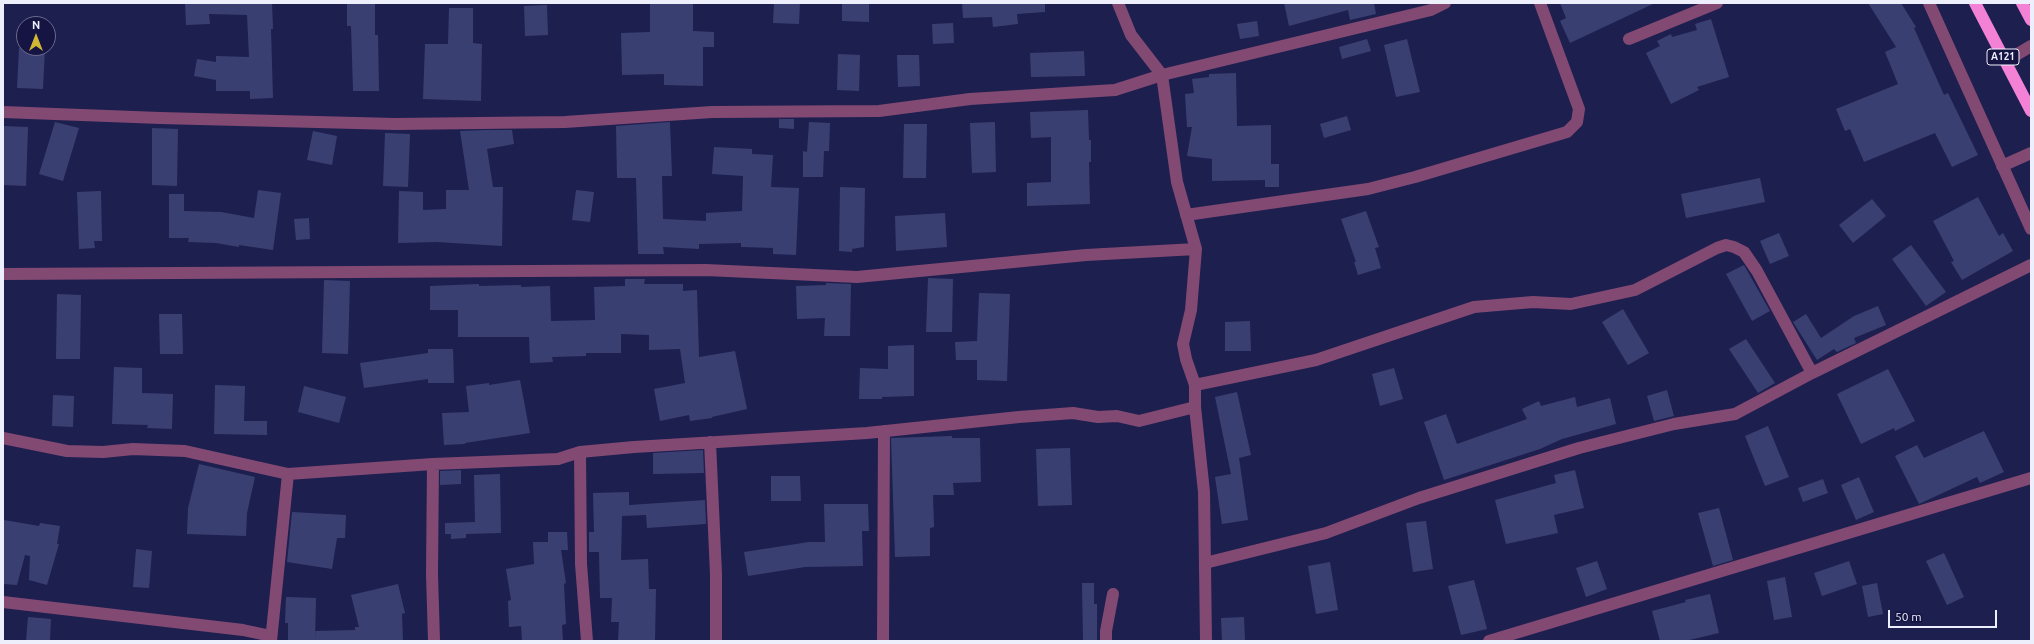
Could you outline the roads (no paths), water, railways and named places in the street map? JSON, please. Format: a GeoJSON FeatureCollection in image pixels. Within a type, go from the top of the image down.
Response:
{"type":"FeatureCollection","features":[{"type":"Feature","properties":{"kind":"highway","name":"A121"},"geometry":{"type":"LineString","coordinates":[[1975,3],[2031,111]]}},
{"type":"Feature","properties":{"kind":"highway"},"geometry":{"type":"LineString","coordinates":[[2022,3],[2031,20]]}},
{"type":"Feature","properties":{"kind":"street"},"geometry":{"type":"LineString","coordinates":[[1118,3],[1132,35],[1162,75],[1176,182],[1196,249],[1191,310],[1183,344],[1186,359],[1195,384],[1195,407],[1204,492],[1206,641]]}},
{"type":"Feature","properties":{"kind":"street"},"geometry":{"type":"LineString","coordinates":[[3,112],[395,124],[565,122],[712,112],[879,111],[970,99],[1115,90],[1162,75],[1431,10],[1445,3]]}},
{"type":"Feature","properties":{"kind":"street"},"geometry":{"type":"LineString","coordinates":[[1186,215],[1368,189],[1415,178],[1567,132],[1576,122],[1579,109],[1540,3]]}},
{"type":"Feature","properties":{"kind":"street"},"geometry":{"type":"LineString","coordinates":[[1629,39],[1717,3]]}},
{"type":"Feature","properties":{"kind":"street"},"geometry":{"type":"LineString","coordinates":[[1928,3],[2031,229]]}},
{"type":"Feature","properties":{"kind":"street"},"geometry":{"type":"LineString","coordinates":[[2006,61],[2031,46]]}},
{"type":"Feature","properties":{"kind":"street"},"geometry":{"type":"LineString","coordinates":[[2002,166],[2031,153]]}},
{"type":"Feature","properties":{"kind":"street"},"geometry":{"type":"LineString","coordinates":[[1195,384],[1316,360],[1474,307],[1533,302],[1571,304],[1635,290],[1717,248],[1726,245],[1744,252],[1757,271],[1812,374]]}},
{"type":"Feature","properties":{"kind":"street"},"geometry":{"type":"LineString","coordinates":[[3,274],[706,270],[857,277],[1086,255],[1196,249]]}},
{"type":"Feature","properties":{"kind":"street"},"geometry":{"type":"LineString","coordinates":[[1205,563],[1326,533],[1419,498],[1579,448],[1674,424],[1736,414],[1812,374],[2031,265]]}},
{"type":"Feature","properties":{"kind":"street"},"geometry":{"type":"LineString","coordinates":[[3,438],[67,451],[103,452],[133,449],[185,451],[288,474],[433,464],[558,459],[580,452],[884,431],[1073,413],[1098,417],[1117,416],[1139,421],[1195,407]]}},
{"type":"Feature","properties":{"kind":"street"},"geometry":{"type":"LineString","coordinates":[[883,641],[884,431]]}},
{"type":"Feature","properties":{"kind":"street"},"geometry":{"type":"LineString","coordinates":[[710,442],[716,574],[716,641]]}},
{"type":"Feature","properties":{"kind":"street"},"geometry":{"type":"LineString","coordinates":[[580,452],[581,564],[587,641]]}},
{"type":"Feature","properties":{"kind":"street"},"geometry":{"type":"LineString","coordinates":[[433,464],[434,641]]}},
{"type":"Feature","properties":{"kind":"street"},"geometry":{"type":"LineString","coordinates":[[3,602],[243,630],[271,638],[288,474]]}},
{"type":"Feature","properties":{"kind":"street"},"geometry":{"type":"LineString","coordinates":[[1488,641],[2031,478]]}},
{"type":"Feature","properties":{"kind":"street"},"geometry":{"type":"LineString","coordinates":[[1106,641],[1106,631],[1113,594]]}}]}
